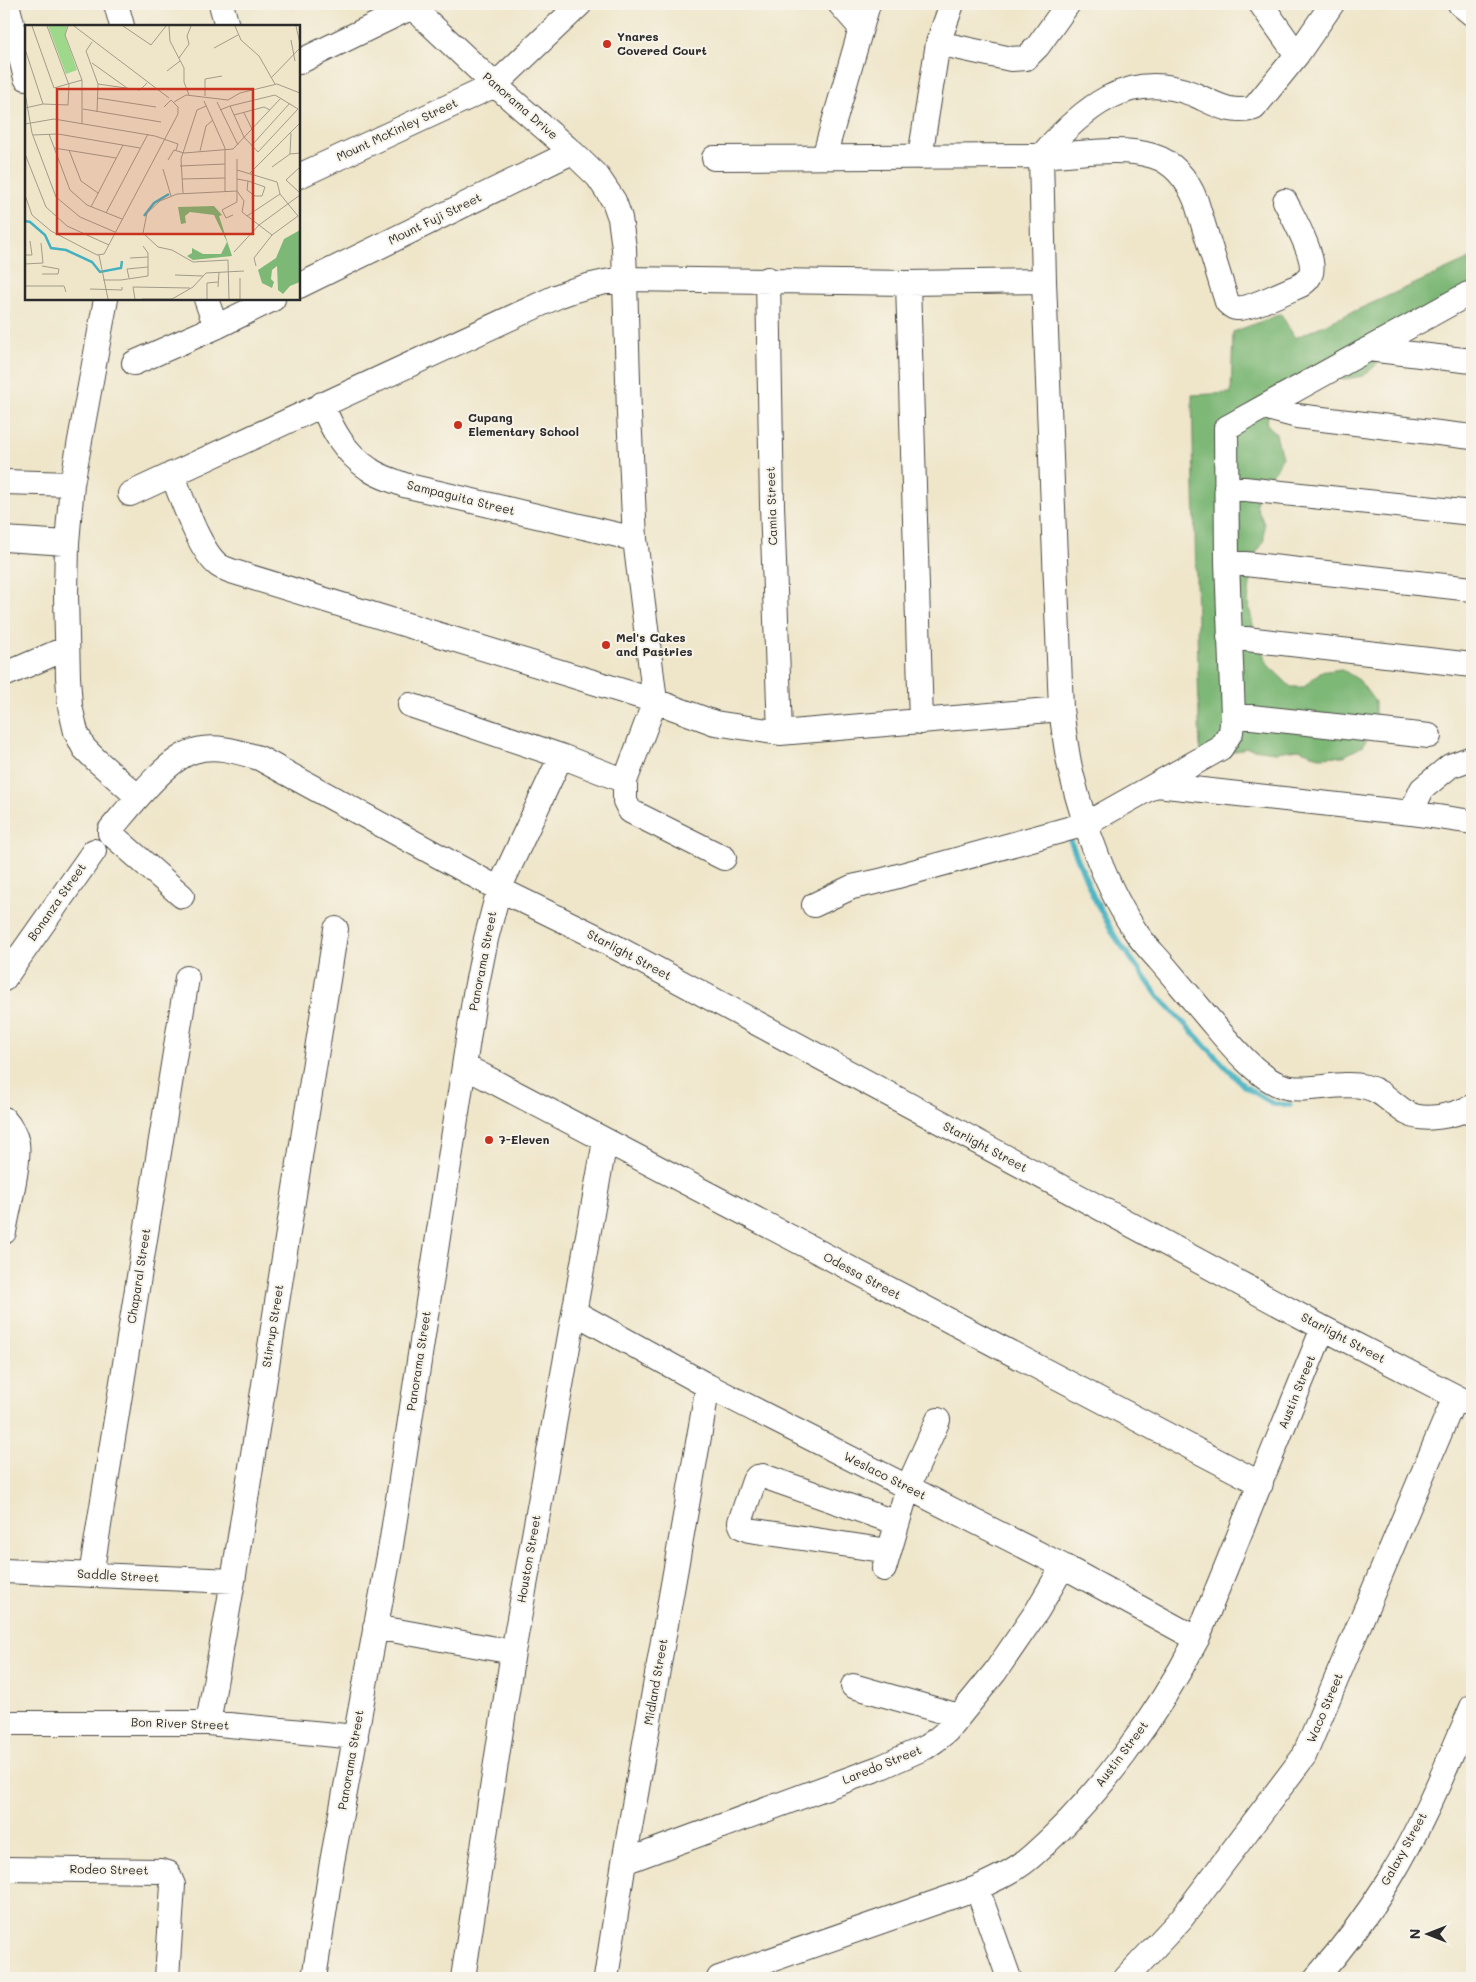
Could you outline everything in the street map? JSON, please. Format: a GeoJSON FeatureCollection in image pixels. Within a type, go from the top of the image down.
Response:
{"type":"FeatureCollection","features":[{"type":"Feature","properties":{"kind":"street"},"geometry":{"type":"LineString","coordinates":[[7,4],[25,74]]}},
{"type":"Feature","properties":{"kind":"street"},"geometry":{"type":"LineString","coordinates":[[116,4],[122,25]]}},
{"type":"Feature","properties":{"kind":"street"},"geometry":{"type":"LineString","coordinates":[[222,4],[227,25]]}},
{"type":"Feature","properties":{"kind":"street"},"geometry":{"type":"LineString","coordinates":[[840,4],[861,28]]}},
{"type":"Feature","properties":{"kind":"street"},"geometry":{"type":"LineString","coordinates":[[824,157],[868,4]]}},
{"type":"Feature","properties":{"kind":"street"},"geometry":{"type":"LineString","coordinates":[[920,157],[938,43],[952,4]]}},
{"type":"Feature","properties":{"kind":"street"},"geometry":{"type":"LineString","coordinates":[[938,43],[1011,60],[1026,58],[1038,46],[1068,4]]}},
{"type":"Feature","properties":{"kind":"street"},"geometry":{"type":"LineString","coordinates":[[1261,4],[1297,55]]}},
{"type":"Feature","properties":{"kind":"street"},"geometry":{"type":"LineString","coordinates":[[1332,4],[1297,55],[1254,108],[1246,111],[1233,111],[1220,108],[1191,94],[1165,86],[1141,86],[1105,99],[1084,112],[1065,128],[1041,156],[1044,281],[1061,709],[1071,771],[1086,824],[1107,880],[1138,936],[1218,1030],[1262,1076],[1281,1086],[1307,1088],[1336,1084],[1358,1085],[1371,1088],[1381,1092],[1406,1112],[1417,1117],[1429,1118],[1472,1107]]}},
{"type":"Feature","properties":{"kind":"street"},"geometry":{"type":"LineString","coordinates":[[1460,4],[1472,14]]}},
{"type":"Feature","properties":{"kind":"street"},"geometry":{"type":"LineString","coordinates":[[300,61],[410,5]]}},
{"type":"Feature","properties":{"kind":"street","name":"Panorama Drive"},"geometry":{"type":"LineString","coordinates":[[410,5],[495,85],[572,152],[605,185],[614,201],[620,218],[624,248],[635,539],[655,701]]}},
{"type":"Feature","properties":{"kind":"street","name":"Mount McKinley Street"},"geometry":{"type":"LineString","coordinates":[[300,176],[495,85],[573,6]]}},
{"type":"Feature","properties":{"kind":"street","name":"Mount Fuji Street"},"geometry":{"type":"LineString","coordinates":[[300,286],[572,152]]}},
{"type":"Feature","properties":{"kind":"street"},"geometry":{"type":"LineString","coordinates":[[714,158],[1041,156],[1122,152],[1155,157],[1170,164],[1182,174],[1190,186],[1227,302],[1236,308],[1246,307],[1301,285],[1308,280],[1312,272],[1312,263],[1307,249],[1285,200]]}},
{"type":"Feature","properties":{"kind":"street"},"geometry":{"type":"LineString","coordinates":[[130,494],[322,404],[583,286],[625,279],[768,279],[908,283],[1044,281]]}},
{"type":"Feature","properties":{"kind":"street","name":"Camia Street"},"geometry":{"type":"LineString","coordinates":[[768,279],[772,505],[780,733]]}},
{"type":"Feature","properties":{"kind":"street"},"geometry":{"type":"LineString","coordinates":[[908,283],[922,722]]}},
{"type":"Feature","properties":{"kind":"street"},"geometry":{"type":"LineString","coordinates":[[814,905],[852,887],[1086,824],[1221,748],[1231,732],[1233,715],[1227,562],[1226,428],[1468,294]]}},
{"type":"Feature","properties":{"kind":"street"},"geometry":{"type":"LineString","coordinates":[[106,300],[72,484],[67,543],[66,595],[70,706],[76,732],[84,748],[138,797]]}},
{"type":"Feature","properties":{"kind":"street"},"geometry":{"type":"LineString","coordinates":[[206,300],[216,326]]}},
{"type":"Feature","properties":{"kind":"street"},"geometry":{"type":"LineString","coordinates":[[134,363],[271,300]]}},
{"type":"Feature","properties":{"kind":"street"},"geometry":{"type":"LineString","coordinates":[[1368,349],[1472,360]]}},
{"type":"Feature","properties":{"kind":"street","name":"Sampaguita Street"},"geometry":{"type":"LineString","coordinates":[[322,404],[331,428],[343,446],[369,470],[381,476],[404,485],[635,539]]}},
{"type":"Feature","properties":{"kind":"street"},"geometry":{"type":"LineString","coordinates":[[1264,406],[1297,416],[1472,437]]}},
{"type":"Feature","properties":{"kind":"street"},"geometry":{"type":"LineString","coordinates":[[172,474],[208,554],[218,565],[231,571],[292,588],[655,701],[715,723],[780,733],[1061,709]]}},
{"type":"Feature","properties":{"kind":"street"},"geometry":{"type":"LineString","coordinates":[[4,482],[72,484]]}},
{"type":"Feature","properties":{"kind":"street"},"geometry":{"type":"LineString","coordinates":[[1226,487],[1472,513]]}},
{"type":"Feature","properties":{"kind":"street"},"geometry":{"type":"LineString","coordinates":[[4,539],[67,543]]}},
{"type":"Feature","properties":{"kind":"street"},"geometry":{"type":"LineString","coordinates":[[1227,562],[1472,589]]}},
{"type":"Feature","properties":{"kind":"street"},"geometry":{"type":"LineString","coordinates":[[1229,638],[1472,665]]}},
{"type":"Feature","properties":{"kind":"street"},"geometry":{"type":"LineString","coordinates":[[4,675],[68,648]]}},
{"type":"Feature","properties":{"kind":"street"},"geometry":{"type":"LineString","coordinates":[[655,701],[625,781],[625,801],[630,811],[724,858]]}},
{"type":"Feature","properties":{"kind":"street"},"geometry":{"type":"LineString","coordinates":[[410,706],[561,756],[625,781]]}},
{"type":"Feature","properties":{"kind":"street"},"geometry":{"type":"LineString","coordinates":[[1233,715],[1429,736]]}},
{"type":"Feature","properties":{"kind":"street","name":"Starlight Street"},"geometry":{"type":"LineString","coordinates":[[182,896],[110,833],[110,830],[138,797],[171,764],[184,755],[208,749],[224,749],[259,758],[499,890],[596,937],[1323,1328],[1464,1401]]}},
{"type":"Feature","properties":{"kind":"street"},"geometry":{"type":"LineString","coordinates":[[1209,755],[1211,790]]}},
{"type":"Feature","properties":{"kind":"street","name":"Panorama Street"},"geometry":{"type":"LineString","coordinates":[[314,1978],[332,1862],[391,1545],[464,1066],[486,939],[499,890],[561,756]]}},
{"type":"Feature","properties":{"kind":"street"},"geometry":{"type":"LineString","coordinates":[[1411,813],[1422,789],[1450,766],[1472,758]]}},
{"type":"Feature","properties":{"kind":"street"},"geometry":{"type":"LineString","coordinates":[[1157,785],[1411,813],[1472,822]]}},
{"type":"Feature","properties":{"kind":"street","name":"Bonanza Street"},"geometry":{"type":"LineString","coordinates":[[4,978],[94,851]]}},
{"type":"Feature","properties":{"kind":"street","name":"Stirrup Street"},"geometry":{"type":"LineString","coordinates":[[208,1722],[233,1582],[336,929]]}},
{"type":"Feature","properties":{"kind":"street","name":"Chaparal Street"},"geometry":{"type":"LineString","coordinates":[[91,1575],[187,978]]}},
{"type":"Feature","properties":{"kind":"street","name":"Odessa Street"},"geometry":{"type":"LineString","coordinates":[[464,1066],[1261,1484]]}},
{"type":"Feature","properties":{"kind":"street"},"geometry":{"type":"LineString","coordinates":[[4,1119],[12,1130],[17,1144],[17,1158],[4,1232]]}},
{"type":"Feature","properties":{"kind":"street","name":"Houston Street"},"geometry":{"type":"LineString","coordinates":[[463,1978],[512,1652],[605,1141]]}},
{"type":"Feature","properties":{"kind":"street","name":"Weslaco Street"},"geometry":{"type":"LineString","coordinates":[[574,1312],[708,1386],[1063,1566],[1197,1639]]}},
{"type":"Feature","properties":{"kind":"street","name":"Austin Street"},"geometry":{"type":"LineString","coordinates":[[719,1978],[977,1888],[1006,1874],[1032,1856],[1083,1804],[1147,1722],[1176,1679],[1197,1639],[1323,1328]]}},
{"type":"Feature","properties":{"kind":"street","name":"Midland Street"},"geometry":{"type":"LineString","coordinates":[[606,1978],[624,1862],[708,1386]]}},
{"type":"Feature","properties":{"kind":"street","name":"Waco Street"},"geometry":{"type":"LineString","coordinates":[[1126,1978],[1181,1920],[1304,1756],[1464,1401]]}},
{"type":"Feature","properties":{"kind":"street"},"geometry":{"type":"LineString","coordinates":[[897,1523],[763,1476],[756,1476],[740,1522],[742,1527],[749,1530],[886,1560],[908,1487],[938,1420]]}},
{"type":"Feature","properties":{"kind":"street","name":"Laredo Street"},"geometry":{"type":"LineString","coordinates":[[624,1862],[886,1764],[926,1747],[947,1731],[995,1672],[1037,1611],[1063,1566]]}},
{"type":"Feature","properties":{"kind":"street","name":"Saddle Street"},"geometry":{"type":"LineString","coordinates":[[4,1571],[233,1582]]}},
{"type":"Feature","properties":{"kind":"street"},"geometry":{"type":"LineString","coordinates":[[375,1628],[512,1652]]}},
{"type":"Feature","properties":{"kind":"street"},"geometry":{"type":"LineString","coordinates":[[853,1686],[959,1716]]}},
{"type":"Feature","properties":{"kind":"street","name":"Galaxy Street"},"geometry":{"type":"LineString","coordinates":[[1316,1978],[1333,1959],[1389,1880],[1430,1802],[1472,1707]]}},
{"type":"Feature","properties":{"kind":"street","name":"Bon River Street"},"geometry":{"type":"LineString","coordinates":[[4,1723],[208,1722],[356,1737]]}},
{"type":"Feature","properties":{"kind":"street","name":"Rodeo Street"},"geometry":{"type":"LineString","coordinates":[[4,1869],[161,1871],[168,1874],[173,1885],[167,1978]]}},
{"type":"Feature","properties":{"kind":"street"},"geometry":{"type":"LineString","coordinates":[[977,1888],[1009,1978]]}},
{"type":"Feature","properties":{"kind":"green space"},"geometry":{"type":"Polygon","coordinates":[[[1472,258],[1472,292],[1435,314],[1414,338],[1383,359],[1363,376],[1344,379],[1328,377],[1269,405],[1267,424],[1276,434],[1282,458],[1275,471],[1260,484],[1256,505],[1264,524],[1264,542],[1253,557],[1248,602],[1256,639],[1269,666],[1291,687],[1304,687],[1320,672],[1341,669],[1359,680],[1375,702],[1375,723],[1363,746],[1344,756],[1319,757],[1299,749],[1275,752],[1246,748],[1200,762],[1192,395],[1231,393],[1233,332],[1281,314],[1295,338],[1472,258]]]}},
{"type":"Feature","properties":{"kind":"waterway"},"geometry":{"type":"LineString","coordinates":[[1070,840],[1093,896],[1114,935],[1158,996],[1244,1086],[1274,1104],[1290,1105]]}},
{"type":"Feature","properties":{"kind":"place","name":"Ynares Covered Court"},"geometry":{"type":"Point","coordinates":[607,44]}},
{"type":"Feature","properties":{"kind":"place","name":"Cupang Elementary School"},"geometry":{"type":"Point","coordinates":[458,425]}},
{"type":"Feature","properties":{"kind":"place","name":"Mel's Cakes and Pastries"},"geometry":{"type":"Point","coordinates":[606,645]}},
{"type":"Feature","properties":{"kind":"place","name":"7-Eleven"},"geometry":{"type":"Point","coordinates":[489,1140]}}]}
